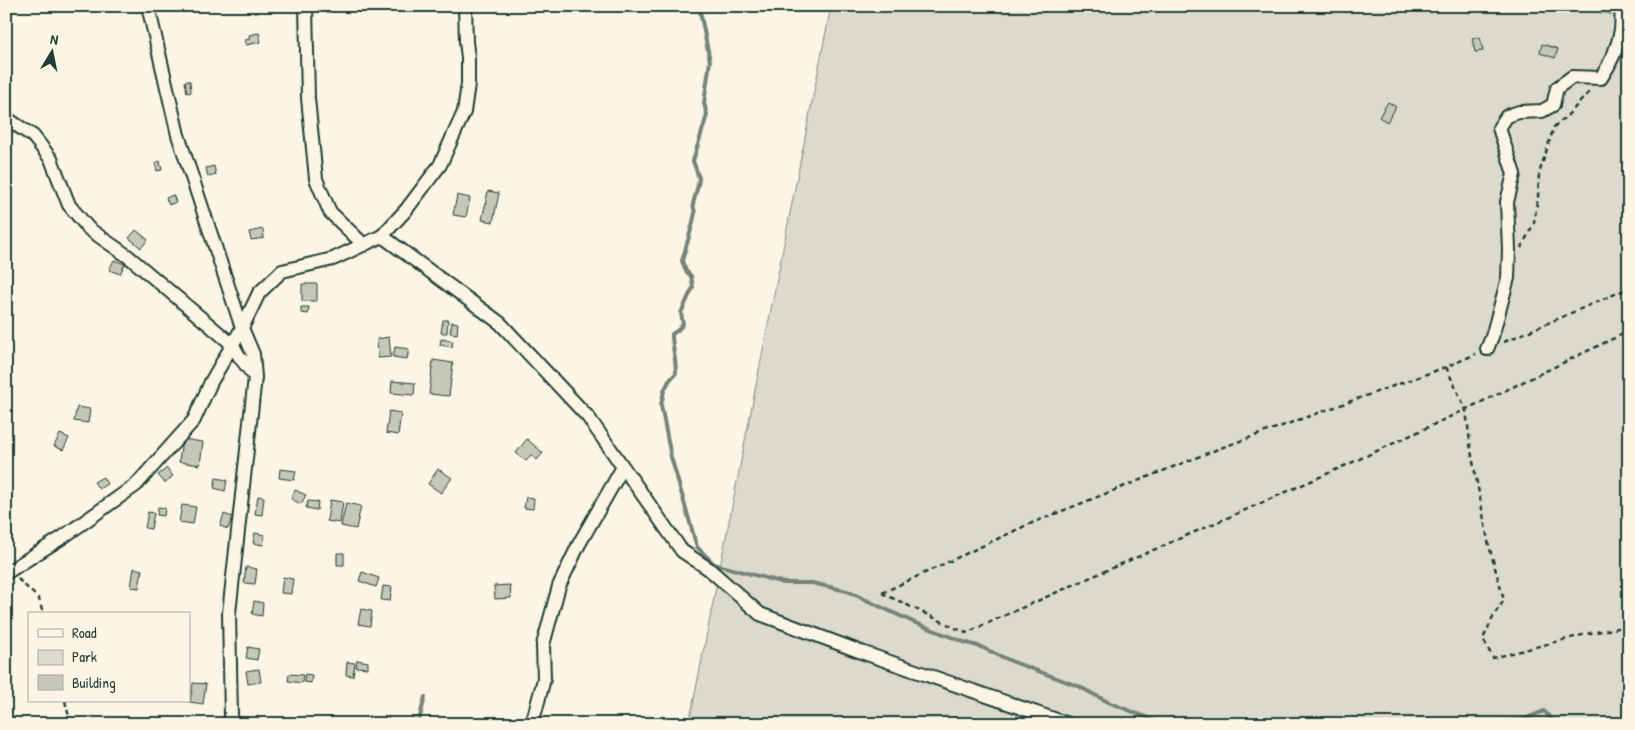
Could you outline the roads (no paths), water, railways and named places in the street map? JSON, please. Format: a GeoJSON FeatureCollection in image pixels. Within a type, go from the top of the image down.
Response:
{"type":"FeatureCollection","features":[{"type":"Feature","properties":{"kind":"street"},"geometry":{"type":"LineString","coordinates":[[148,6],[178,135],[242,328],[253,354],[255,377],[230,612],[231,717],[233,724]]}},
{"type":"Feature","properties":{"kind":"street"},"geometry":{"type":"LineString","coordinates":[[306,6],[308,98],[316,179],[330,212],[364,245]]}},
{"type":"Feature","properties":{"kind":"street"},"geometry":{"type":"LineString","coordinates":[[8,572],[63,537],[136,485],[194,420],[211,382],[233,345],[259,293],[282,272],[333,259],[382,236],[406,210],[440,165],[464,112],[468,84],[465,6]]}},
{"type":"Feature","properties":{"kind":"street"},"geometry":{"type":"LineString","coordinates":[[1487,349],[1492,338],[1508,278],[1508,202],[1514,174],[1499,128],[1507,116],[1519,112],[1542,111],[1553,105],[1557,88],[1572,77],[1602,78],[1611,63],[1618,42],[1621,29],[1622,6]]}},
{"type":"Feature","properties":{"kind":"street"},"geometry":{"type":"LineString","coordinates":[[6,118],[33,136],[51,159],[69,205],[88,230],[129,257],[233,345],[255,377]]}},
{"type":"Feature","properties":{"kind":"street"},"geometry":{"type":"LineString","coordinates":[[382,236],[500,323],[588,416],[682,551],[709,569],[760,614],[864,653],[1068,724]]}},
{"type":"Feature","properties":{"kind":"street"},"geometry":{"type":"LineString","coordinates":[[532,724],[544,679],[543,645],[559,586],[579,544],[623,467]]}},
{"type":"Feature","properties":{"kind":"waterway"},"geometry":{"type":"LineString","coordinates":[[699,6],[710,61],[704,103],[707,115],[693,161],[699,178],[693,204],[695,213],[682,261],[686,271],[691,276],[693,287],[681,313],[683,324],[672,334],[676,373],[664,391],[661,405],[671,457],[697,547],[714,564],[784,583],[812,583],[847,591],[913,622],[1078,686],[1108,702],[1163,724]]}},
{"type":"Feature","properties":{"kind":"waterway"},"geometry":{"type":"LineString","coordinates":[[418,724],[425,697]]}},
{"type":"Feature","properties":{"kind":"waterway"},"geometry":{"type":"LineString","coordinates":[[1445,724],[1521,720],[1544,711],[1556,724]]}}]}
